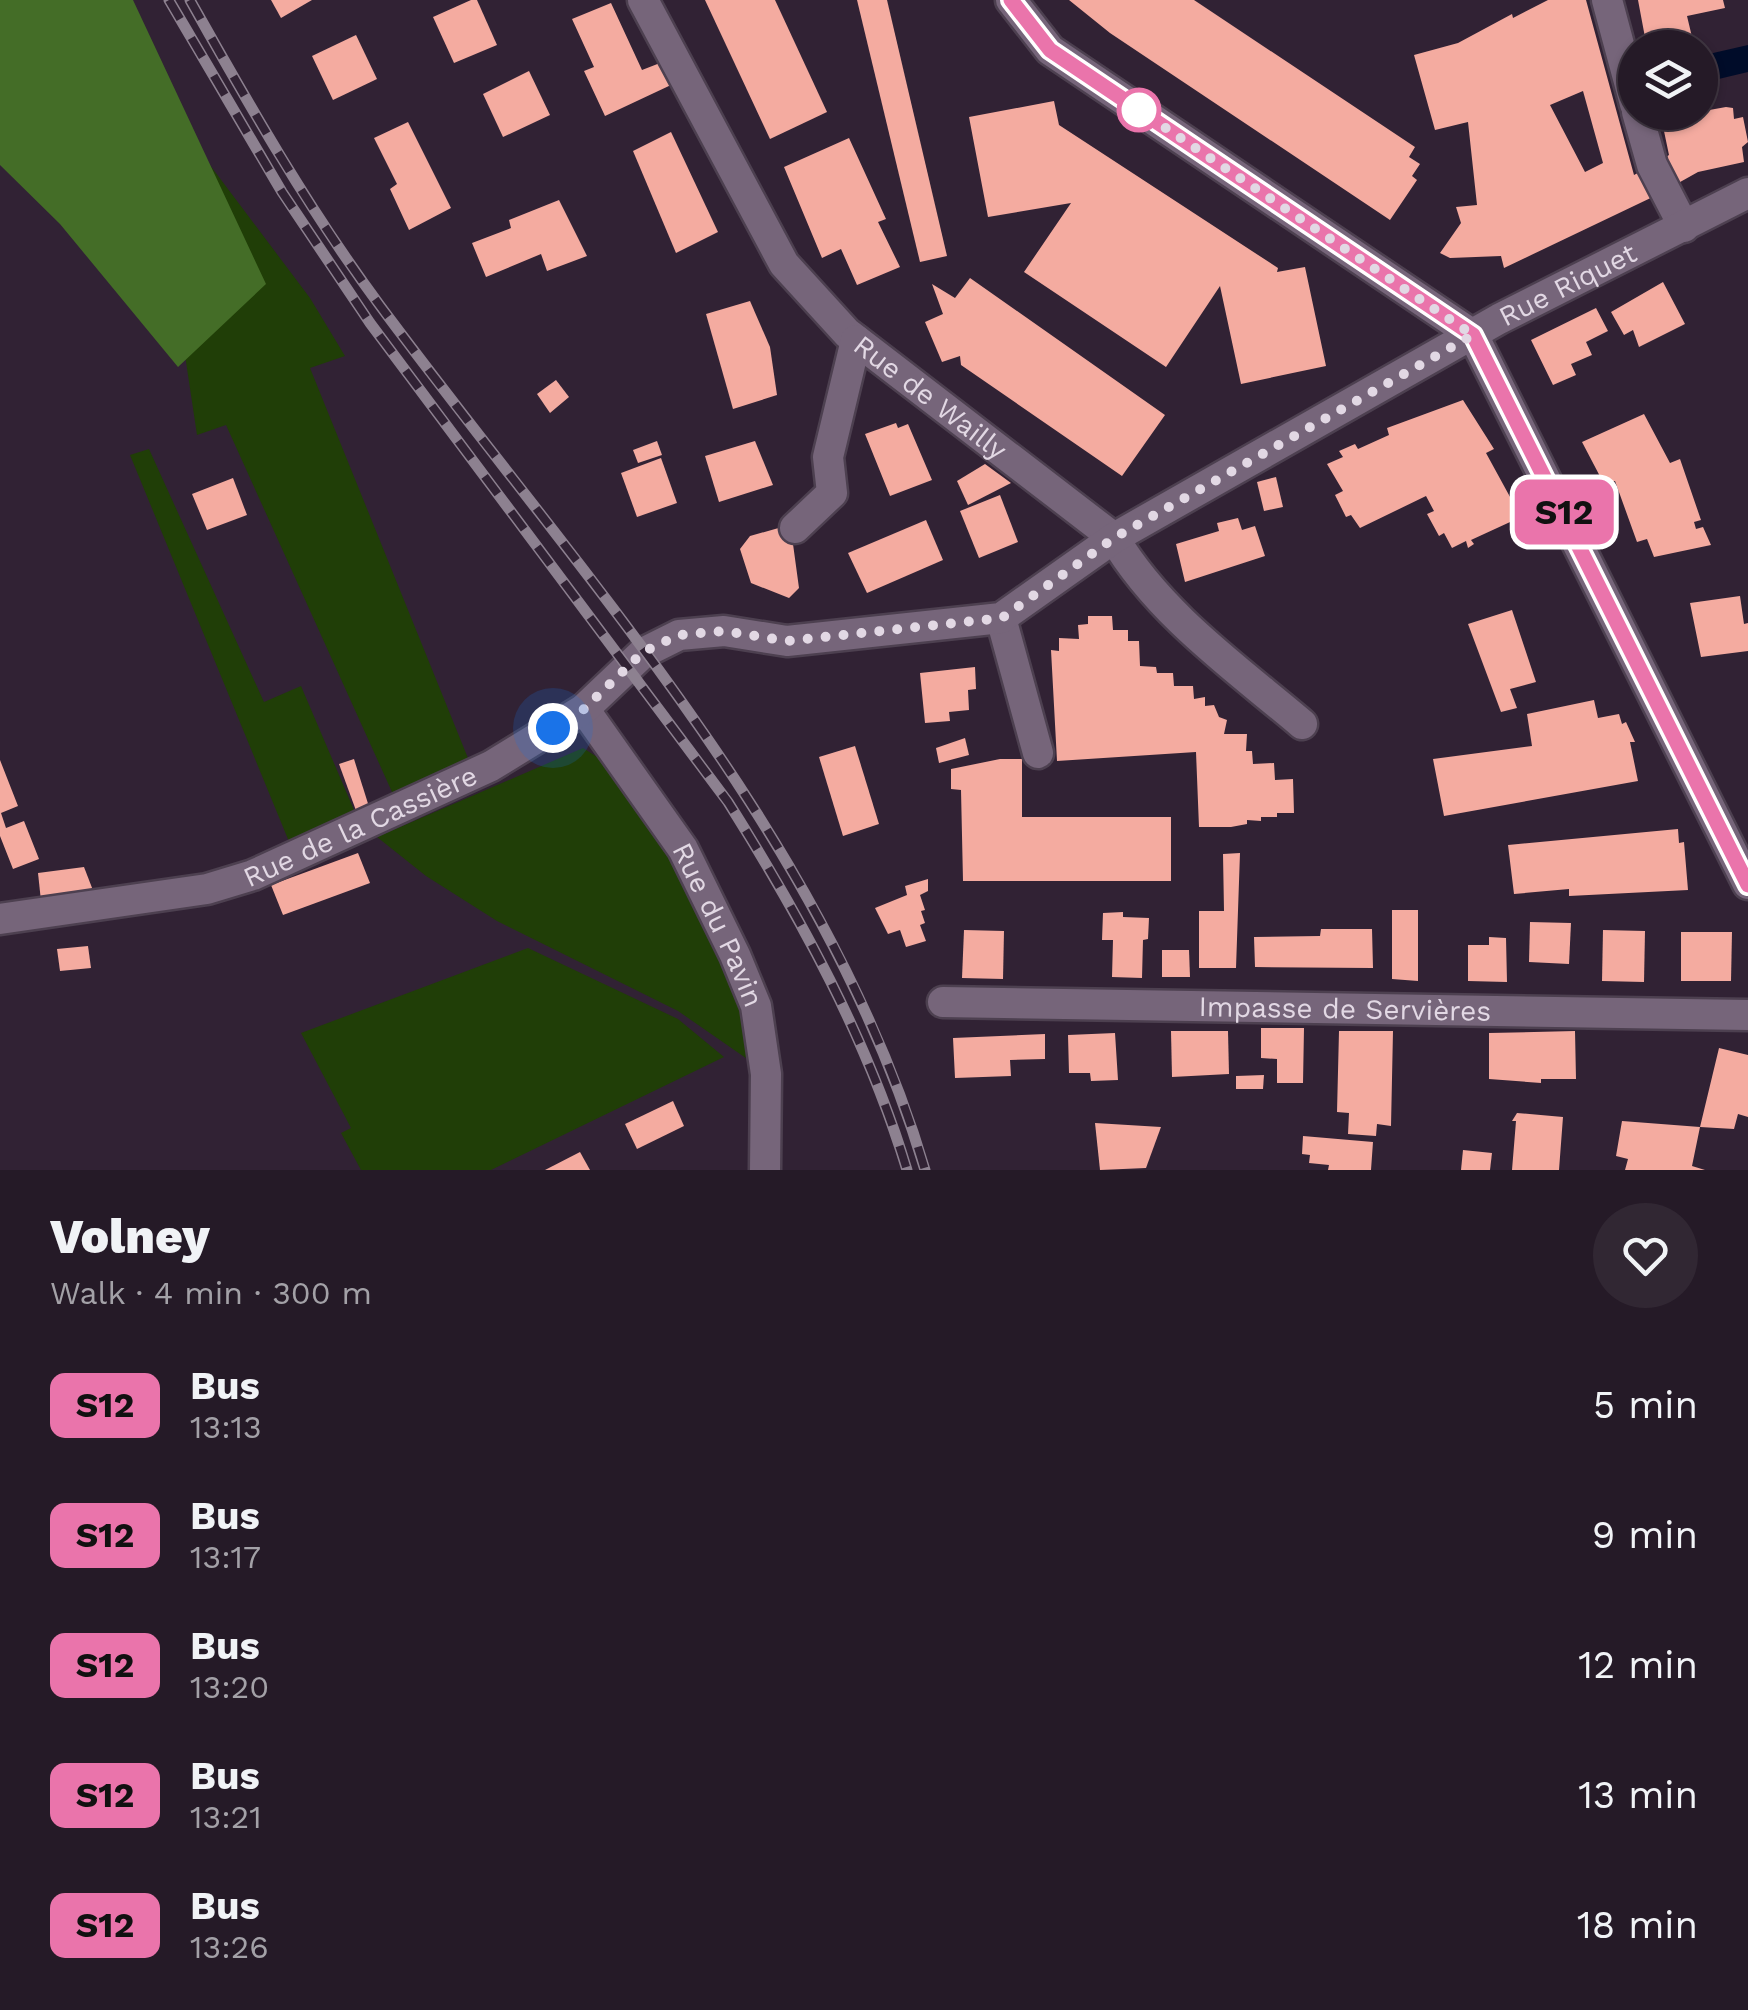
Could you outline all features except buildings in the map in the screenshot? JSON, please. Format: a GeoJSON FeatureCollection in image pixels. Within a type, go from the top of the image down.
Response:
{"type":"FeatureCollection","features":[{"type":"Feature","properties":{"kind":"street","name":"Rue de Wailly"},"geometry":{"type":"LineString","coordinates":[[642,0],[784,264],[856,340],[1114,538],[1134,572],[1166,606],[1302,724]]}},
{"type":"Feature","properties":{"kind":"street"},"geometry":{"type":"LineString","coordinates":[[1011,0],[1050,50],[1473,335],[1748,884]]}},
{"type":"Feature","properties":{"kind":"street"},"geometry":{"type":"LineString","coordinates":[[1606,0],[1618,43]]}},
{"type":"Feature","properties":{"kind":"street"},"geometry":{"type":"LineString","coordinates":[[1642,130],[1652,166],[1684,226]]}},
{"type":"Feature","properties":{"kind":"street","name":"Rue Riquet"},"geometry":{"type":"LineString","coordinates":[[679,635],[724,631],[787,641],[1002,618],[1114,538],[1473,335],[1748,193]]}},
{"type":"Feature","properties":{"kind":"street"},"geometry":{"type":"LineString","coordinates":[[795,528],[832,493],[828,457],[856,340]]}},
{"type":"Feature","properties":{"kind":"street"},"geometry":{"type":"LineString","coordinates":[[1002,618],[1038,753]]}},
{"type":"Feature","properties":{"kind":"street","name":"Rue de la Cassière"},"geometry":{"type":"LineString","coordinates":[[0,918],[207,889],[253,875],[492,766],[584,709],[643,652],[679,635]]}},
{"type":"Feature","properties":{"kind":"street","name":"Rue du Pavin"},"geometry":{"type":"LineString","coordinates":[[584,709],[683,849],[756,1006],[766,1074],[765,1170]]}},
{"type":"Feature","properties":{"kind":"street","name":"Impasse de Servières"},"geometry":{"type":"LineString","coordinates":[[943,1002],[1748,1015]]}},
{"type":"Feature","properties":{"kind":"green space"},"geometry":{"type":"Polygon","coordinates":[[[0,0],[133,0],[266,284],[178,367],[60,224],[0,165],[0,0]]]}},
{"type":"Feature","properties":{"kind":"green space"},"geometry":{"type":"Polygon","coordinates":[[[152,88],[310,298],[345,356],[310,368],[472,768],[397,803],[226,425],[197,435],[159,182],[152,88]]]}},
{"type":"Feature","properties":{"kind":"green space"},"geometry":{"type":"Polygon","coordinates":[[[149,449],[264,702],[301,686],[357,817],[290,844],[130,455],[149,449]]]}},
{"type":"Feature","properties":{"kind":"green space"},"geometry":{"type":"Polygon","coordinates":[[[583,748],[616,769],[656,820],[749,1013],[753,1063],[678,1011],[497,921],[426,876],[377,837],[583,748]]]}},
{"type":"Feature","properties":{"kind":"green space"},"geometry":{"type":"Polygon","coordinates":[[[528,948],[678,1019],[724,1057],[491,1170],[361,1170],[341,1133],[351,1128],[301,1033],[528,948]]]}},
{"type":"Feature","properties":{"kind":"water"},"geometry":{"type":"Polygon","coordinates":[[[1748,45],[1748,72],[1718,79],[1718,52],[1748,45]]]}},
{"type":"Feature","properties":{"kind":"railway"},"geometry":{"type":"LineString","coordinates":[[169,0],[282,192],[370,323],[728,802],[830,980],[872,1073],[907,1170]]}},
{"type":"Feature","properties":{"kind":"railway"},"geometry":{"type":"LineString","coordinates":[[190,0],[329,233],[458,409],[616,612],[763,823],[827,934],[882,1049],[925,1170]]}},
{"type":"Feature","properties":{"kind":"bus line","name":"S12"},"geometry":{"type":"LineString","coordinates":[[1011,0],[1050,50],[1473,335],[1748,885]]}},
{"type":"Feature","properties":{"kind":"route"},"geometry":{"type":"LineString","coordinates":[[553,728],[584,709],[643,652],[679,635],[724,631],[787,641],[1002,618],[1114,538],[1473,335],[1139,110]]}}]}
